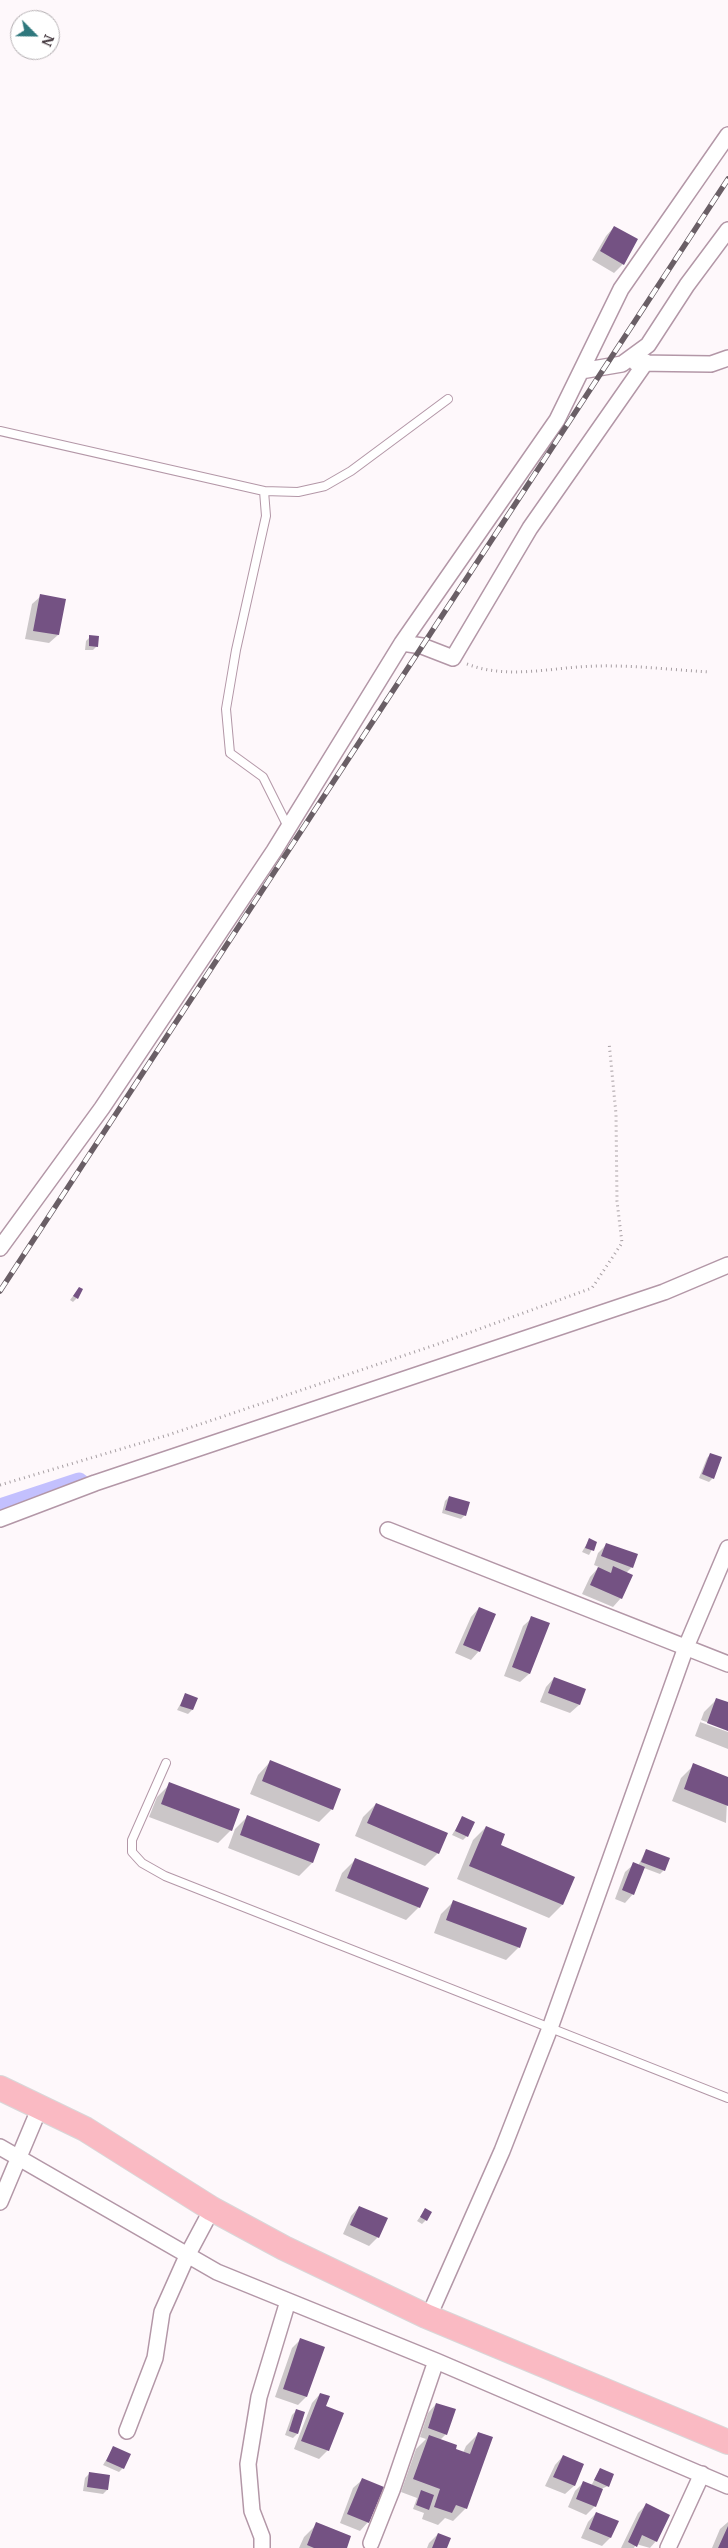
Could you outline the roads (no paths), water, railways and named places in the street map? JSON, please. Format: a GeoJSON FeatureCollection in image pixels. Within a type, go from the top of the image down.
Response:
{"type":"FeatureCollection","features":[{"type":"Feature","properties":{"kind":"main road"},"geometry":{"type":"LineString","coordinates":[[0,2088],[85,2129],[212,2209],[284,2248],[429,2316],[728,2442]]}},
{"type":"Feature","properties":{"kind":"street"},"geometry":{"type":"LineString","coordinates":[[0,1248],[102,1108],[289,829],[305,798],[349,732],[402,643],[557,420],[621,290],[728,135]]}},
{"type":"Feature","properties":{"kind":"street"},"geometry":{"type":"LineString","coordinates":[[622,364],[648,345],[687,285],[728,230]]}},
{"type":"Feature","properties":{"kind":"street"},"geometry":{"type":"LineString","coordinates":[[581,371],[646,362],[711,364],[728,358]]}},
{"type":"Feature","properties":{"kind":"street"},"geometry":{"type":"LineString","coordinates":[[402,643],[422,646],[453,658],[530,528],[646,362]]}},
{"type":"Feature","properties":{"kind":"street"},"geometry":{"type":"LineString","coordinates":[[0,1518],[95,1483],[664,1292],[728,1265]]}},
{"type":"Feature","properties":{"kind":"street"},"geometry":{"type":"LineString","coordinates":[[388,1530],[728,1664]]}},
{"type":"Feature","properties":{"kind":"street"},"geometry":{"type":"LineString","coordinates":[[429,2316],[502,2151],[550,2028],[686,1647],[728,1548]]}},
{"type":"Feature","properties":{"kind":"street"},"geometry":{"type":"LineString","coordinates":[[0,2202],[40,2107]]}},
{"type":"Feature","properties":{"kind":"street"},"geometry":{"type":"LineString","coordinates":[[0,2147],[187,2256],[218,2272],[436,2361],[728,2486]]}},
{"type":"Feature","properties":{"kind":"street"},"geometry":{"type":"LineString","coordinates":[[127,2431],[155,2358],[162,2312],[187,2256],[212,2209]]}},
{"type":"Feature","properties":{"kind":"street"},"geometry":{"type":"LineString","coordinates":[[262,2548],[262,2538],[252,2511],[248,2464],[259,2397],[288,2301]]}},
{"type":"Feature","properties":{"kind":"street"},"geometry":{"type":"LineString","coordinates":[[371,2543],[392,2490],[436,2361]]}},
{"type":"Feature","properties":{"kind":"street"},"geometry":{"type":"LineString","coordinates":[[668,2548],[702,2474]]}},
{"type":"Feature","properties":{"kind":"lane"},"geometry":{"type":"LineString","coordinates":[[0,431],[264,491],[298,492],[325,486],[351,472],[448,398]]}},
{"type":"Feature","properties":{"kind":"lane"},"geometry":{"type":"LineString","coordinates":[[264,491],[266,516],[236,650],[226,709],[230,753],[262,777],[279,805],[289,829]]}},
{"type":"Feature","properties":{"kind":"lane"},"geometry":{"type":"LineString","coordinates":[[166,1763],[132,1840],[132,1852],[142,1863],[164,1876],[728,2098]]}},
{"type":"Feature","properties":{"kind":"waterway"},"geometry":{"type":"LineString","coordinates":[[0,1508],[79,1482]]}},
{"type":"Feature","properties":{"kind":"railway"},"geometry":{"type":"LineString","coordinates":[[0,1291],[728,179]]}}]}
